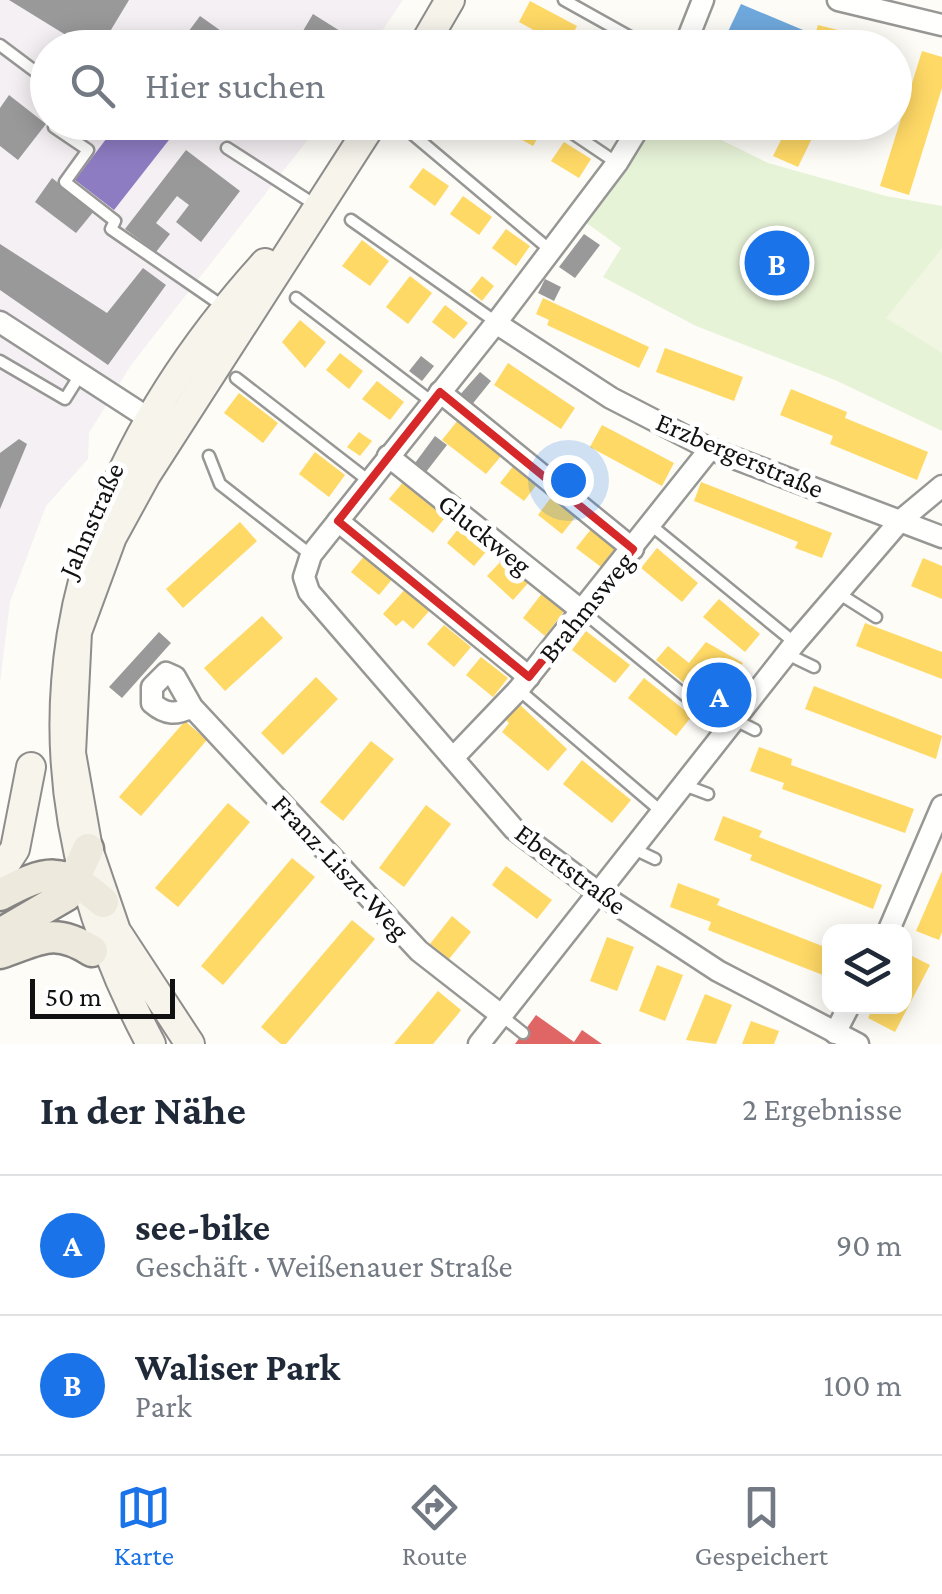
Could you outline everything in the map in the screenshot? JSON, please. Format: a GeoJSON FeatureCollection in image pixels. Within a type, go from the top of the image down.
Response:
{"type":"FeatureCollection","features":[{"type":"Feature","properties":{"kind":"main road"},"geometry":{"type":"LineString","coordinates":[[432,30],[450,0]]}},
{"type":"Feature","properties":{"kind":"main road","name":"Jahnstraße"},"geometry":{"type":"LineString","coordinates":[[190,1044],[151,991],[103,902],[88,849],[71,753],[78,632],[112,537],[173,432],[361,140]]}},
{"type":"Feature","properties":{"kind":"main road","name":"Jahnstraße"},"geometry":{"type":"LineString","coordinates":[[42,652],[86,520],[144,416],[225,308],[316,206]]}},
{"type":"Feature","properties":{"kind":"main road"},"geometry":{"type":"LineString","coordinates":[[144,416],[173,432]]}},
{"type":"Feature","properties":{"kind":"main road"},"geometry":{"type":"LineString","coordinates":[[0,872],[15,848],[34,743],[68,882],[92,951],[125,1009],[152,1044]]}},
{"type":"Feature","properties":{"kind":"main road","name":"Jahnstraße"},"geometry":{"type":"LineString","coordinates":[[68,882],[88,849]]}},
{"type":"Feature","properties":{"kind":"main road"},"geometry":{"type":"LineString","coordinates":[[0,895],[29,880],[68,882],[103,902]]}},
{"type":"Feature","properties":{"kind":"main road"},"geometry":{"type":"LineString","coordinates":[[0,934],[68,882]]}},
{"type":"Feature","properties":{"kind":"main road"},"geometry":{"type":"LineString","coordinates":[[0,954],[51,935],[70,937],[92,951]]}},
{"type":"Feature","properties":{"kind":"street"},"geometry":{"type":"LineString","coordinates":[[691,30],[702,0]]}},
{"type":"Feature","properties":{"kind":"street"},"geometry":{"type":"LineString","coordinates":[[838,0],[936,15]]}},
{"type":"Feature","properties":{"kind":"street"},"geometry":{"type":"LineString","coordinates":[[311,555],[496,323],[631,140]]}},
{"type":"Feature","properties":{"kind":"street"},"geometry":{"type":"LineString","coordinates":[[0,322],[144,416]]}},
{"type":"Feature","properties":{"kind":"street","name":"Erzbergerstraße"},"geometry":{"type":"LineString","coordinates":[[496,323],[611,398],[710,449],[942,537]]}},
{"type":"Feature","properties":{"kind":"street"},"geometry":{"type":"LineString","coordinates":[[436,397],[633,548]]}},
{"type":"Feature","properties":{"kind":"street","name":"Brahmsweg"},"geometry":{"type":"LineString","coordinates":[[453,758],[523,683],[710,449]]}},
{"type":"Feature","properties":{"kind":"street","name":"Gluckweg"},"geometry":{"type":"LineString","coordinates":[[388,456],[582,612]]}},
{"type":"Feature","properties":{"kind":"street"},"geometry":{"type":"LineString","coordinates":[[479,1044],[791,649],[900,521],[942,486]]}},
{"type":"Feature","properties":{"kind":"street"},"geometry":{"type":"LineString","coordinates":[[338,521],[523,683]]}},
{"type":"Feature","properties":{"kind":"street","name":"Ebertstraße"},"geometry":{"type":"LineString","coordinates":[[311,555],[304,577],[309,592],[514,829],[599,894],[718,971],[858,1044]]}},
{"type":"Feature","properties":{"kind":"street","name":"Franz-Liszt-Weg"},"geometry":{"type":"LineString","coordinates":[[192,706],[418,951],[501,1016]]}},
{"type":"Feature","properties":{"kind":"street"},"geometry":{"type":"LineString","coordinates":[[891,924],[942,806]]}},
{"type":"Feature","properties":{"kind":"street"},"geometry":{"type":"LineString","coordinates":[[835,1033],[845,1014]]}},
{"type":"Feature","properties":{"kind":"lane"},"geometry":{"type":"LineString","coordinates":[[564,0],[618,30]]}},
{"type":"Feature","properties":{"kind":"lane"},"geometry":{"type":"LineString","coordinates":[[0,45],[30,68]]}},
{"type":"Feature","properties":{"kind":"lane"},"geometry":{"type":"LineString","coordinates":[[73,140],[88,150],[65,182],[115,221],[111,229],[225,308]]}},
{"type":"Feature","properties":{"kind":"lane"},"geometry":{"type":"LineString","coordinates":[[420,140],[550,249]]}},
{"type":"Feature","properties":{"kind":"lane"},"geometry":{"type":"LineString","coordinates":[[583,140],[617,163]]}},
{"type":"Feature","properties":{"kind":"lane"},"geometry":{"type":"LineString","coordinates":[[227,148],[316,206]]}},
{"type":"Feature","properties":{"kind":"lane"},"geometry":{"type":"LineString","coordinates":[[351,220],[496,323]]}},
{"type":"Feature","properties":{"kind":"lane"},"geometry":{"type":"LineString","coordinates":[[296,298],[436,397]]}},
{"type":"Feature","properties":{"kind":"lane"},"geometry":{"type":"LineString","coordinates":[[0,361],[65,399],[80,374]]}},
{"type":"Feature","properties":{"kind":"lane"},"geometry":{"type":"LineString","coordinates":[[236,378],[368,481]]}},
{"type":"Feature","properties":{"kind":"lane"},"geometry":{"type":"LineString","coordinates":[[209,456],[220,484],[311,555]]}},
{"type":"Feature","properties":{"kind":"lane"},"geometry":{"type":"LineString","coordinates":[[652,526],[814,667]]}},
{"type":"Feature","properties":{"kind":"lane"},"geometry":{"type":"LineString","coordinates":[[838,593],[876,618]]}},
{"type":"Feature","properties":{"kind":"lane"},"geometry":{"type":"LineString","coordinates":[[582,612],[731,724],[755,730]]}},
{"type":"Feature","properties":{"kind":"lane"},"geometry":{"type":"LineString","coordinates":[[523,683],[663,812]]}},
{"type":"Feature","properties":{"kind":"lane"},"geometry":{"type":"LineString","coordinates":[[684,785],[708,794]]}},
{"type":"Feature","properties":{"kind":"lane"},"geometry":{"type":"LineString","coordinates":[[634,848],[655,859]]}},
{"type":"Feature","properties":{"kind":"lane"},"geometry":{"type":"LineString","coordinates":[[501,1016],[523,1033]]}},
{"type":"Feature","properties":{"kind":"highlighted area"},"geometry":{"type":"Polygon","coordinates":[[[440,392],[633,549],[529,677],[338,521],[440,392]]]}},
{"type":"Feature","properties":{"kind":"shaded area"},"geometry":{"type":"Polygon","coordinates":[[[0,0],[403,0],[383,30],[30,30],[30,140],[308,140],[131,365],[89,433],[88,459],[46,506],[10,602],[0,683],[0,0]]]}},
{"type":"Feature","properties":{"kind":"green space"},"geometry":{"type":"Polygon","coordinates":[[[642,140],[721,140],[768,163],[886,196],[942,206],[942,431],[835,380],[696,326],[603,277],[621,248],[581,219],[642,140]]]}},
{"type":"Feature","properties":{"kind":"green space"},"geometry":{"type":"Polygon","coordinates":[[[942,248],[942,353],[886,318],[942,248]]]}},
{"type":"Feature","properties":{"kind":"building: Wohnen"},"geometry":{"type":"Polygon","coordinates":[[[530,1],[577,26],[575,30],[533,30],[519,22],[530,1]]]}},
{"type":"Feature","properties":{"kind":"building: Wohnen"},"geometry":{"type":"Polygon","coordinates":[[[922,51],[942,57],[942,88],[909,195],[880,186],[894,140],[912,140],[912,83],[922,51]]]}},
{"type":"Feature","properties":{"kind":"building: Wohnen"},"geometry":{"type":"Polygon","coordinates":[[[781,140],[811,140],[798,167],[773,156],[781,140]]]}},
{"type":"Feature","properties":{"kind":"building: Wohnen"},"geometry":{"type":"Polygon","coordinates":[[[564,142],[591,159],[579,178],[551,161],[564,142]]]}},
{"type":"Feature","properties":{"kind":"building: Wohnen"},"geometry":{"type":"Polygon","coordinates":[[[423,168],[449,186],[435,206],[409,187],[423,168]]]}},
{"type":"Feature","properties":{"kind":"building: Wohnen"},"geometry":{"type":"Polygon","coordinates":[[[463,196],[492,217],[479,235],[450,214],[463,196]]]}},
{"type":"Feature","properties":{"kind":"building: Wohnen"},"geometry":{"type":"Polygon","coordinates":[[[506,229],[530,246],[516,266],[492,248],[506,229]]]}},
{"type":"Feature","properties":{"kind":"building: Wohnen"},"geometry":{"type":"Polygon","coordinates":[[[362,240],[389,261],[370,286],[342,266],[362,240]]]}},
{"type":"Feature","properties":{"kind":"building: Wohnen"},"geometry":{"type":"Polygon","coordinates":[[[410,276],[432,293],[408,324],[386,307],[410,276]]]}},
{"type":"Feature","properties":{"kind":"building: Wohnen"},"geometry":{"type":"Polygon","coordinates":[[[482,276],[494,286],[482,301],[470,291],[482,276]]]}},
{"type":"Feature","properties":{"kind":"building: Wohnen"},"geometry":{"type":"Polygon","coordinates":[[[543,298],[649,347],[639,368],[547,325],[549,320],[536,314],[543,298]]]}},
{"type":"Feature","properties":{"kind":"building: Wohnen"},"geometry":{"type":"Polygon","coordinates":[[[445,305],[468,323],[454,339],[432,322],[445,305]]]}},
{"type":"Feature","properties":{"kind":"building: Wohnen"},"geometry":{"type":"Polygon","coordinates":[[[300,320],[326,342],[305,368],[282,342],[300,320]]]}},
{"type":"Feature","properties":{"kind":"building: Wohnen"},"geometry":{"type":"Polygon","coordinates":[[[665,348],[743,377],[734,401],[656,372],[665,348]]]}},
{"type":"Feature","properties":{"kind":"building: Wohnen"},"geometry":{"type":"Polygon","coordinates":[[[340,353],[363,371],[349,389],[326,370],[340,353]]]}},
{"type":"Feature","properties":{"kind":"building: Wohnen"},"geometry":{"type":"Polygon","coordinates":[[[508,363],[575,408],[561,429],[494,385],[508,363]]]}},
{"type":"Feature","properties":{"kind":"building: Wohnen"},"geometry":{"type":"Polygon","coordinates":[[[377,381],[404,402],[390,420],[362,399],[377,381]]]}},
{"type":"Feature","properties":{"kind":"building: Wohnen"},"geometry":{"type":"Polygon","coordinates":[[[791,389],[847,412],[845,418],[928,452],[917,480],[830,444],[833,436],[780,415],[791,389]]]}},
{"type":"Feature","properties":{"kind":"building: Wohnen"},"geometry":{"type":"Polygon","coordinates":[[[239,393],[278,423],[263,443],[224,413],[239,393]]]}},
{"type":"Feature","properties":{"kind":"building: Wohnen"},"geometry":{"type":"Polygon","coordinates":[[[458,420],[502,455],[486,474],[442,440],[458,420]]]}},
{"type":"Feature","properties":{"kind":"building: Wohnen"},"geometry":{"type":"Polygon","coordinates":[[[602,425],[674,463],[662,486],[590,447],[602,425]]]}},
{"type":"Feature","properties":{"kind":"building: Wohnen"},"geometry":{"type":"Polygon","coordinates":[[[359,432],[372,441],[360,456],[347,447],[359,432]]]}},
{"type":"Feature","properties":{"kind":"building: Wohnen"},"geometry":{"type":"Polygon","coordinates":[[[315,452],[345,475],[329,497],[299,474],[315,452]]]}},
{"type":"Feature","properties":{"kind":"building: Wohnen"},"geometry":{"type":"Polygon","coordinates":[[[514,465],[538,483],[524,501],[500,483],[514,465]]]}},
{"type":"Feature","properties":{"kind":"building: Wohnen"},"geometry":{"type":"Polygon","coordinates":[[[404,481],[447,515],[433,533],[389,499],[404,481]]]}},
{"type":"Feature","properties":{"kind":"building: Wohnen"},"geometry":{"type":"Polygon","coordinates":[[[701,482],[832,533],[822,558],[795,548],[798,542],[694,501],[701,482]]]}},
{"type":"Feature","properties":{"kind":"building: Wohnen"},"geometry":{"type":"Polygon","coordinates":[[[552,496],[577,515],[562,534],[538,515],[552,496]]]}},
{"type":"Feature","properties":{"kind":"building: Wohnen"},"geometry":{"type":"Polygon","coordinates":[[[240,522],[257,541],[183,608],[166,589],[240,522]]]}},
{"type":"Feature","properties":{"kind":"building: Wohnen"},"geometry":{"type":"Polygon","coordinates":[[[462,524],[490,547],[474,566],[447,543],[462,524]]]}},
{"type":"Feature","properties":{"kind":"building: Wohnen"},"geometry":{"type":"Polygon","coordinates":[[[592,528],[616,547],[601,567],[576,548],[592,528]]]}},
{"type":"Feature","properties":{"kind":"building: Wohnen"},"geometry":{"type":"Polygon","coordinates":[[[657,548],[698,583],[682,602],[641,568],[657,548]]]}},
{"type":"Feature","properties":{"kind":"building: Wohnen"},"geometry":{"type":"Polygon","coordinates":[[[366,554],[394,577],[379,595],[351,572],[366,554]]]}},
{"type":"Feature","properties":{"kind":"building: Wohnen"},"geometry":{"type":"Polygon","coordinates":[[[504,558],[530,581],[513,600],[487,576],[504,558]]]}},
{"type":"Feature","properties":{"kind":"building: Wohnen"},"geometry":{"type":"Polygon","coordinates":[[[923,558],[942,566],[942,599],[911,586],[923,558]]]}},
{"type":"Feature","properties":{"kind":"building: Wohnen"},"geometry":{"type":"Polygon","coordinates":[[[407,587],[431,609],[413,629],[403,620],[396,626],[383,614],[407,587]]]}},
{"type":"Feature","properties":{"kind":"building: Wohnen"},"geometry":{"type":"Polygon","coordinates":[[[543,592],[565,610],[545,636],[523,618],[543,592]]]}},
{"type":"Feature","properties":{"kind":"building: Wohnen"},"geometry":{"type":"Polygon","coordinates":[[[719,599],[760,634],[745,652],[703,617],[719,599]]]}},
{"type":"Feature","properties":{"kind":"building: Wohnen"},"geometry":{"type":"Polygon","coordinates":[[[262,616],[283,638],[225,691],[204,668],[262,616]]]}},
{"type":"Feature","properties":{"kind":"building: Wohnen"},"geometry":{"type":"Polygon","coordinates":[[[865,623],[942,652],[942,679],[856,646],[865,623]]]}},
{"type":"Feature","properties":{"kind":"building: Wohnen"},"geometry":{"type":"Polygon","coordinates":[[[444,625],[471,647],[454,667],[427,644],[444,625]]]}},
{"type":"Feature","properties":{"kind":"building: Wohnen"},"geometry":{"type":"Polygon","coordinates":[[[586,631],[630,665],[615,683],[572,650],[586,631]]]}},
{"type":"Feature","properties":{"kind":"building: Wohnen"},"geometry":{"type":"Polygon","coordinates":[[[706,642],[743,663],[721,690],[716,686],[705,700],[656,660],[668,646],[689,663],[706,642]]]}},
{"type":"Feature","properties":{"kind":"building: Wohnen"},"geometry":{"type":"Polygon","coordinates":[[[481,657],[508,678],[493,697],[466,675],[481,657]]]}},
{"type":"Feature","properties":{"kind":"building: Wohnen"},"geometry":{"type":"Polygon","coordinates":[[[316,677],[338,699],[283,755],[261,733],[316,677]]]}},
{"type":"Feature","properties":{"kind":"building: Wohnen"},"geometry":{"type":"Polygon","coordinates":[[[644,678],[692,716],[676,736],[628,698],[644,678]]]}},
{"type":"Feature","properties":{"kind":"building: Wohnen"},"geometry":{"type":"Polygon","coordinates":[[[814,686],[942,736],[936,759],[805,709],[814,686]]]}},
{"type":"Feature","properties":{"kind":"building: Wohnen"},"geometry":{"type":"Polygon","coordinates":[[[518,703],[567,749],[548,771],[502,732],[509,723],[505,719],[518,703]]]}},
{"type":"Feature","properties":{"kind":"building: Wohnen"},"geometry":{"type":"Polygon","coordinates":[[[185,721],[207,740],[141,816],[119,797],[185,721]]]}},
{"type":"Feature","properties":{"kind":"building: Wohnen"},"geometry":{"type":"Polygon","coordinates":[[[371,741],[394,759],[343,821],[320,802],[371,741]]]}},
{"type":"Feature","properties":{"kind":"building: Wohnen"},"geometry":{"type":"Polygon","coordinates":[[[759,747],[792,759],[791,765],[914,809],[905,833],[782,789],[784,783],[750,771],[759,747]]]}},
{"type":"Feature","properties":{"kind":"building: Wohnen"},"geometry":{"type":"Polygon","coordinates":[[[582,760],[631,800],[612,823],[563,784],[582,760]]]}},
{"type":"Feature","properties":{"kind":"building: Wohnen"},"geometry":{"type":"Polygon","coordinates":[[[228,803],[250,822],[178,907],[155,888],[228,803]]]}},
{"type":"Feature","properties":{"kind":"building: Wohnen"},"geometry":{"type":"Polygon","coordinates":[[[426,805],[451,824],[404,887],[379,868],[426,805]]]}},
{"type":"Feature","properties":{"kind":"building: Wohnen"},"geometry":{"type":"Polygon","coordinates":[[[723,816],[762,831],[759,837],[882,885],[873,909],[750,860],[752,855],[714,840],[723,816]]]}},
{"type":"Feature","properties":{"kind":"building: Wohnen"},"geometry":{"type":"Polygon","coordinates":[[[292,858],[315,877],[223,985],[201,966],[292,858]]]}},
{"type":"Feature","properties":{"kind":"building: Wohnen"},"geometry":{"type":"Polygon","coordinates":[[[506,866],[552,900],[537,919],[492,885],[506,866]]]}},
{"type":"Feature","properties":{"kind":"building: Wohnen"},"geometry":{"type":"Polygon","coordinates":[[[942,871],[942,932],[939,940],[916,931],[942,871]]]}},
{"type":"Feature","properties":{"kind":"building: Wohnen"},"geometry":{"type":"Polygon","coordinates":[[[678,883],[720,899],[717,905],[822,946],[822,975],[708,930],[711,922],[670,907],[678,883]]]}},
{"type":"Feature","properties":{"kind":"building: Wohnen"},"geometry":{"type":"Polygon","coordinates":[[[452,916],[471,932],[449,959],[430,944],[452,916]]]}},
{"type":"Feature","properties":{"kind":"building: Wohnen"},"geometry":{"type":"Polygon","coordinates":[[[352,920],[375,939],[286,1044],[281,1044],[261,1027],[352,920]]]}},
{"type":"Feature","properties":{"kind":"building: Wohnen"},"geometry":{"type":"Polygon","coordinates":[[[607,937],[634,947],[617,991],[590,981],[607,937]]]}},
{"type":"Feature","properties":{"kind":"building: Wohnen"},"geometry":{"type":"Polygon","coordinates":[[[912,956],[930,965],[912,999],[912,956]]]}},
{"type":"Feature","properties":{"kind":"building: Wohnen"},"geometry":{"type":"Polygon","coordinates":[[[657,965],[683,975],[665,1021],[639,1011],[657,965]]]}},
{"type":"Feature","properties":{"kind":"building: Wohnen"},"geometry":{"type":"Polygon","coordinates":[[[438,991],[461,1010],[458,1014],[433,1044],[394,1044],[438,991]]]}},
{"type":"Feature","properties":{"kind":"building: Wohnen"},"geometry":{"type":"Polygon","coordinates":[[[705,994],[732,1005],[716,1044],[686,1040],[705,994]]]}},
{"type":"Feature","properties":{"kind":"building: Wohnen"},"geometry":{"type":"Polygon","coordinates":[[[870,1014],[904,1014],[895,1032],[868,1018],[870,1014]]]}},
{"type":"Feature","properties":{"kind":"building: Wohnen"},"geometry":{"type":"Polygon","coordinates":[[[751,1021],[779,1031],[774,1044],[742,1044],[751,1021]]]}},
{"type":"Feature","properties":{"kind":"building: Handel"},"geometry":{"type":"Polygon","coordinates":[[[536,1015],[574,1042],[582,1030],[602,1044],[515,1044],[536,1015]]]}},
{"type":"Feature","properties":{"kind":"building: Büros"},"geometry":{"type":"Polygon","coordinates":[[[105,140],[169,140],[114,210],[75,180],[105,140]]]}},
{"type":"Feature","properties":{"kind":"building: Schulen"},"geometry":{"type":"Polygon","coordinates":[[[741,4],[803,30],[729,30],[741,4]]]}},
{"type":"Feature","properties":{"kind":"building: Industrie"},"geometry":{"type":"Polygon","coordinates":[[[9,0],[129,0],[111,30],[58,30],[9,0]]]}},
{"type":"Feature","properties":{"kind":"building: Industrie"},"geometry":{"type":"Polygon","coordinates":[[[313,14],[338,30],[304,30],[313,14]]]}},
{"type":"Feature","properties":{"kind":"building: Industrie"},"geometry":{"type":"Polygon","coordinates":[[[200,16],[220,30],[190,30],[200,16]]]}},
{"type":"Feature","properties":{"kind":"building: Industrie"},"geometry":{"type":"Polygon","coordinates":[[[9,95],[30,111],[30,140],[34,140],[18,160],[0,146],[0,108],[9,95]]]}},
{"type":"Feature","properties":{"kind":"building: Industrie"},"geometry":{"type":"Polygon","coordinates":[[[186,150],[240,191],[201,242],[176,222],[189,205],[177,196],[156,223],[170,234],[156,252],[125,229],[186,150]]]}},
{"type":"Feature","properties":{"kind":"building: Industrie"},"geometry":{"type":"Polygon","coordinates":[[[52,178],[94,211],[76,233],[35,202],[52,178]]]}},
{"type":"Feature","properties":{"kind":"building: Industrie"},"geometry":{"type":"Polygon","coordinates":[[[584,234],[600,245],[575,278],[559,267],[584,234]]]}},
{"type":"Feature","properties":{"kind":"building: Industrie"},"geometry":{"type":"Polygon","coordinates":[[[0,244],[107,313],[143,268],[166,285],[108,365],[0,290],[0,244]]]}},
{"type":"Feature","properties":{"kind":"building: Industrie"},"geometry":{"type":"Polygon","coordinates":[[[545,279],[561,287],[554,301],[538,293],[545,279]]]}},
{"type":"Feature","properties":{"kind":"building: Industrie"},"geometry":{"type":"Polygon","coordinates":[[[421,356],[434,366],[422,381],[409,371],[421,356]]]}},
{"type":"Feature","properties":{"kind":"building: Industrie"},"geometry":{"type":"Polygon","coordinates":[[[480,372],[491,381],[470,407],[458,397],[480,372]]]}},
{"type":"Feature","properties":{"kind":"building: Industrie"},"geometry":{"type":"Polygon","coordinates":[[[435,436],[447,445],[426,472],[415,463],[435,436]]]}},
{"type":"Feature","properties":{"kind":"building: Industrie"},"geometry":{"type":"Polygon","coordinates":[[[19,439],[27,444],[0,509],[0,453],[19,439]]]}},
{"type":"Feature","properties":{"kind":"building: Industrie"},"geometry":{"type":"Polygon","coordinates":[[[159,632],[171,643],[122,698],[109,687],[159,632]]]}},
{"type":"Feature","properties":{"kind":"place","name":"Waliser Park"},"geometry":{"type":"Point","coordinates":[777,263]}},
{"type":"Feature","properties":{"kind":"place","name":"see-bike"},"geometry":{"type":"Point","coordinates":[719,695]}}]}
